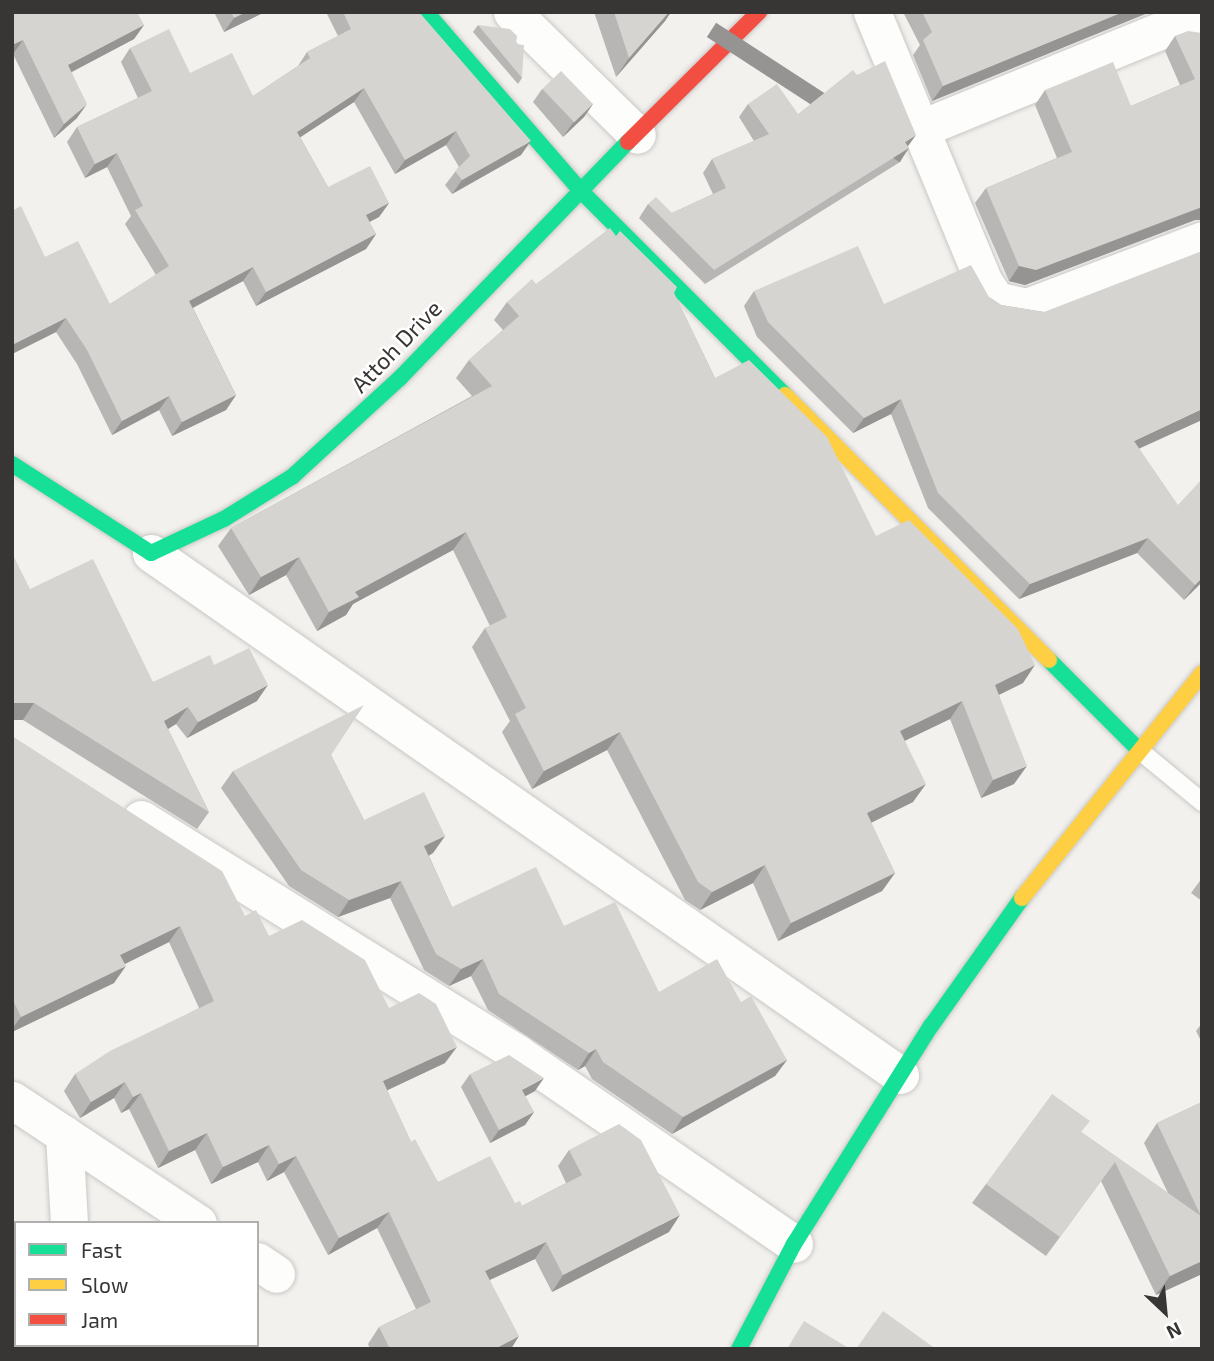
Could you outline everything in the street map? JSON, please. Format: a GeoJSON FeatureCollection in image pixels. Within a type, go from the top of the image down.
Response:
{"type":"FeatureCollection","features":[{"type":"Feature","properties":{"kind":"main road"},"geometry":{"type":"LineString","coordinates":[[426,12],[582,192],[1139,750]]}},
{"type":"Feature","properties":{"kind":"main road","name":"Attoh Drive"},"geometry":{"type":"LineString","coordinates":[[151,553],[224,519],[293,476],[400,378],[491,279],[582,192],[759,12]]}},
{"type":"Feature","properties":{"kind":"main road"},"geometry":{"type":"LineString","coordinates":[[12,464],[151,553]]}},
{"type":"Feature","properties":{"kind":"main road"},"geometry":{"type":"LineString","coordinates":[[740,1349],[794,1244],[900,1075],[1057,849],[1202,673]]}},
{"type":"Feature","properties":{"kind":"street"},"geometry":{"type":"LineString","coordinates":[[512,12],[637,135]]}},
{"type":"Feature","properties":{"kind":"street"},"geometry":{"type":"LineString","coordinates":[[872,12],[984,282],[996,300],[1010,306],[1027,307],[1202,240]]}},
{"type":"Feature","properties":{"kind":"street"},"geometry":{"type":"LineString","coordinates":[[922,128],[1174,25],[1202,28]]}},
{"type":"Feature","properties":{"kind":"street"},"geometry":{"type":"LineString","coordinates":[[151,553],[900,1075]]}},
{"type":"Feature","properties":{"kind":"street"},"geometry":{"type":"LineString","coordinates":[[116,803],[518,1054],[794,1244]]}},
{"type":"Feature","properties":{"kind":"street"},"geometry":{"type":"LineString","coordinates":[[12,1100],[195,1221]]}},
{"type":"Feature","properties":{"kind":"street"},"geometry":{"type":"LineString","coordinates":[[64,1134],[69,1221]]}},
{"type":"Feature","properties":{"kind":"lane"},"geometry":{"type":"LineString","coordinates":[[1139,750],[1202,802]]}},
{"type":"Feature","properties":{"kind":"building"},"geometry":{"type":"Polygon","coordinates":[[[12,12],[137,12],[144,25],[68,65],[87,104],[64,124],[23,40],[12,45],[12,12]]]}},
{"type":"Feature","properties":{"kind":"building"},"geometry":{"type":"Polygon","coordinates":[[[231,12],[246,12],[234,18],[231,12]]]}},
{"type":"Feature","properties":{"kind":"building"},"geometry":{"type":"Polygon","coordinates":[[[343,12],[419,12],[531,141],[462,180],[455,171],[470,156],[456,131],[405,160],[364,88],[297,132],[328,187],[370,166],[389,203],[366,215],[376,234],[266,292],[253,267],[189,301],[236,395],[182,422],[169,396],[122,421],[87,350],[66,318],[12,345],[12,211],[21,206],[45,257],[78,241],[110,304],[169,266],[135,210],[143,206],[117,153],[95,164],[77,127],[152,91],[130,48],[169,29],[190,73],[232,53],[253,96],[310,58],[307,52],[351,29],[343,12]]]}},
{"type":"Feature","properties":{"kind":"building"},"geometry":{"type":"Polygon","coordinates":[[[614,12],[669,12],[629,58],[614,12]]]}},
{"type":"Feature","properties":{"kind":"building"},"geometry":{"type":"Polygon","coordinates":[[[922,12],[1123,12],[943,86],[923,40],[932,32],[922,12]]]}},
{"type":"Feature","properties":{"kind":"building"},"geometry":{"type":"Polygon","coordinates":[[[478,25],[510,29],[517,36],[516,44],[524,45],[522,78],[478,25]]]}},
{"type":"Feature","properties":{"kind":"building"},"geometry":{"type":"Polygon","coordinates":[[[1188,31],[1202,33],[1202,207],[1036,270],[1019,266],[986,188],[1072,152],[1045,90],[1113,62],[1131,106],[1195,79],[1175,36],[1188,31]]]}},
{"type":"Feature","properties":{"kind":"building"},"geometry":{"type":"Polygon","coordinates":[[[885,61],[916,135],[905,142],[909,148],[714,270],[648,204],[656,197],[672,213],[726,188],[712,159],[769,134],[748,104],[777,84],[798,114],[853,70],[857,75],[885,61]]]}},
{"type":"Feature","properties":{"kind":"building"},"geometry":{"type":"Polygon","coordinates":[[[561,71],[593,104],[574,122],[542,89],[561,71]]]}},
{"type":"Feature","properties":{"kind":"building"},"geometry":{"type":"Polygon","coordinates":[[[610,228],[616,236],[620,231],[677,287],[674,293],[715,378],[749,360],[827,437],[876,536],[909,520],[1018,629],[1035,665],[995,685],[1027,766],[993,780],[962,701],[900,731],[926,784],[867,813],[895,873],[791,923],[765,865],[712,892],[698,882],[620,732],[544,771],[515,714],[526,708],[485,628],[507,617],[466,532],[355,592],[359,597],[329,612],[299,557],[261,577],[231,528],[492,386],[469,360],[519,316],[507,302],[532,279],[536,284],[610,228]]]}},
{"type":"Feature","properties":{"kind":"building"},"geometry":{"type":"Polygon","coordinates":[[[858,246],[884,304],[971,265],[989,297],[1001,305],[1044,312],[1202,251],[1202,409],[1134,441],[1178,505],[1202,479],[1202,578],[1195,585],[1148,538],[1030,584],[938,493],[901,399],[864,418],[768,322],[754,291],[858,246]]]}},
{"type":"Feature","properties":{"kind":"building"},"geometry":{"type":"Polygon","coordinates":[[[12,553],[30,589],[93,559],[153,682],[210,655],[214,665],[249,648],[268,685],[198,722],[188,707],[164,721],[209,812],[34,703],[12,705],[12,553]]]}},
{"type":"Feature","properties":{"kind":"building"},"geometry":{"type":"Polygon","coordinates":[[[364,705],[331,755],[364,820],[424,792],[445,836],[424,846],[452,907],[536,867],[564,926],[615,902],[659,992],[717,959],[741,1002],[751,996],[787,1060],[683,1117],[603,1062],[596,1049],[589,1053],[499,994],[483,959],[461,969],[436,954],[401,881],[349,900],[301,870],[233,771],[364,705]]]}},
{"type":"Feature","properties":{"kind":"building"},"geometry":{"type":"Polygon","coordinates":[[[12,736],[222,871],[245,916],[256,910],[269,936],[302,920],[365,960],[389,1008],[419,993],[436,1004],[457,1047],[383,1081],[411,1142],[415,1139],[438,1182],[490,1156],[515,1203],[520,1201],[522,1206],[582,1175],[569,1150],[619,1124],[641,1140],[680,1215],[563,1275],[546,1242],[485,1271],[519,1336],[495,1349],[390,1349],[379,1327],[431,1302],[389,1212],[339,1238],[296,1156],[279,1164],[269,1145],[223,1167],[207,1133],[169,1151],[141,1093],[133,1097],[125,1082],[91,1102],[75,1074],[110,1051],[214,1001],[180,926],[120,955],[126,966],[21,1017],[12,998],[12,736]]]}},
{"type":"Feature","properties":{"kind":"building"},"geometry":{"type":"Polygon","coordinates":[[[509,1055],[544,1078],[522,1090],[534,1112],[499,1130],[470,1074],[509,1055]]]}},
{"type":"Feature","properties":{"kind":"building"},"geometry":{"type":"Polygon","coordinates":[[[1052,1094],[1090,1121],[1081,1132],[1201,1216],[1157,1123],[1202,1102],[1202,1261],[1170,1276],[1115,1162],[1060,1237],[986,1184],[1052,1094]]]}},
{"type":"Feature","properties":{"kind":"building"},"geometry":{"type":"Polygon","coordinates":[[[883,1311],[936,1349],[856,1349],[883,1311]]]}},
{"type":"Feature","properties":{"kind":"building"},"geometry":{"type":"Polygon","coordinates":[[[804,1321],[850,1349],[787,1349],[804,1321]]]}},
{"type":"Feature","properties":{"kind":"traffic: fast"},"geometry":{"type":"LineString","coordinates":[[426,12],[582,192],[785,395]]}},
{"type":"Feature","properties":{"kind":"traffic: fast"},"geometry":{"type":"LineString","coordinates":[[12,464],[151,553],[224,519],[293,476],[400,378],[628,142]]}},
{"type":"Feature","properties":{"kind":"traffic: fast"},"geometry":{"type":"LineString","coordinates":[[1049,660],[1139,750]]}},
{"type":"Feature","properties":{"kind":"traffic: fast"},"geometry":{"type":"LineString","coordinates":[[739,1349],[794,1244],[931,1026],[1022,898]]}},
{"type":"Feature","properties":{"kind":"traffic: slow"},"geometry":{"type":"LineString","coordinates":[[785,395],[1049,660]]}},
{"type":"Feature","properties":{"kind":"traffic: slow"},"geometry":{"type":"LineString","coordinates":[[1022,898],[1202,673]]}},
{"type":"Feature","properties":{"kind":"traffic: jam"},"geometry":{"type":"LineString","coordinates":[[628,142],[759,12]]}}]}
